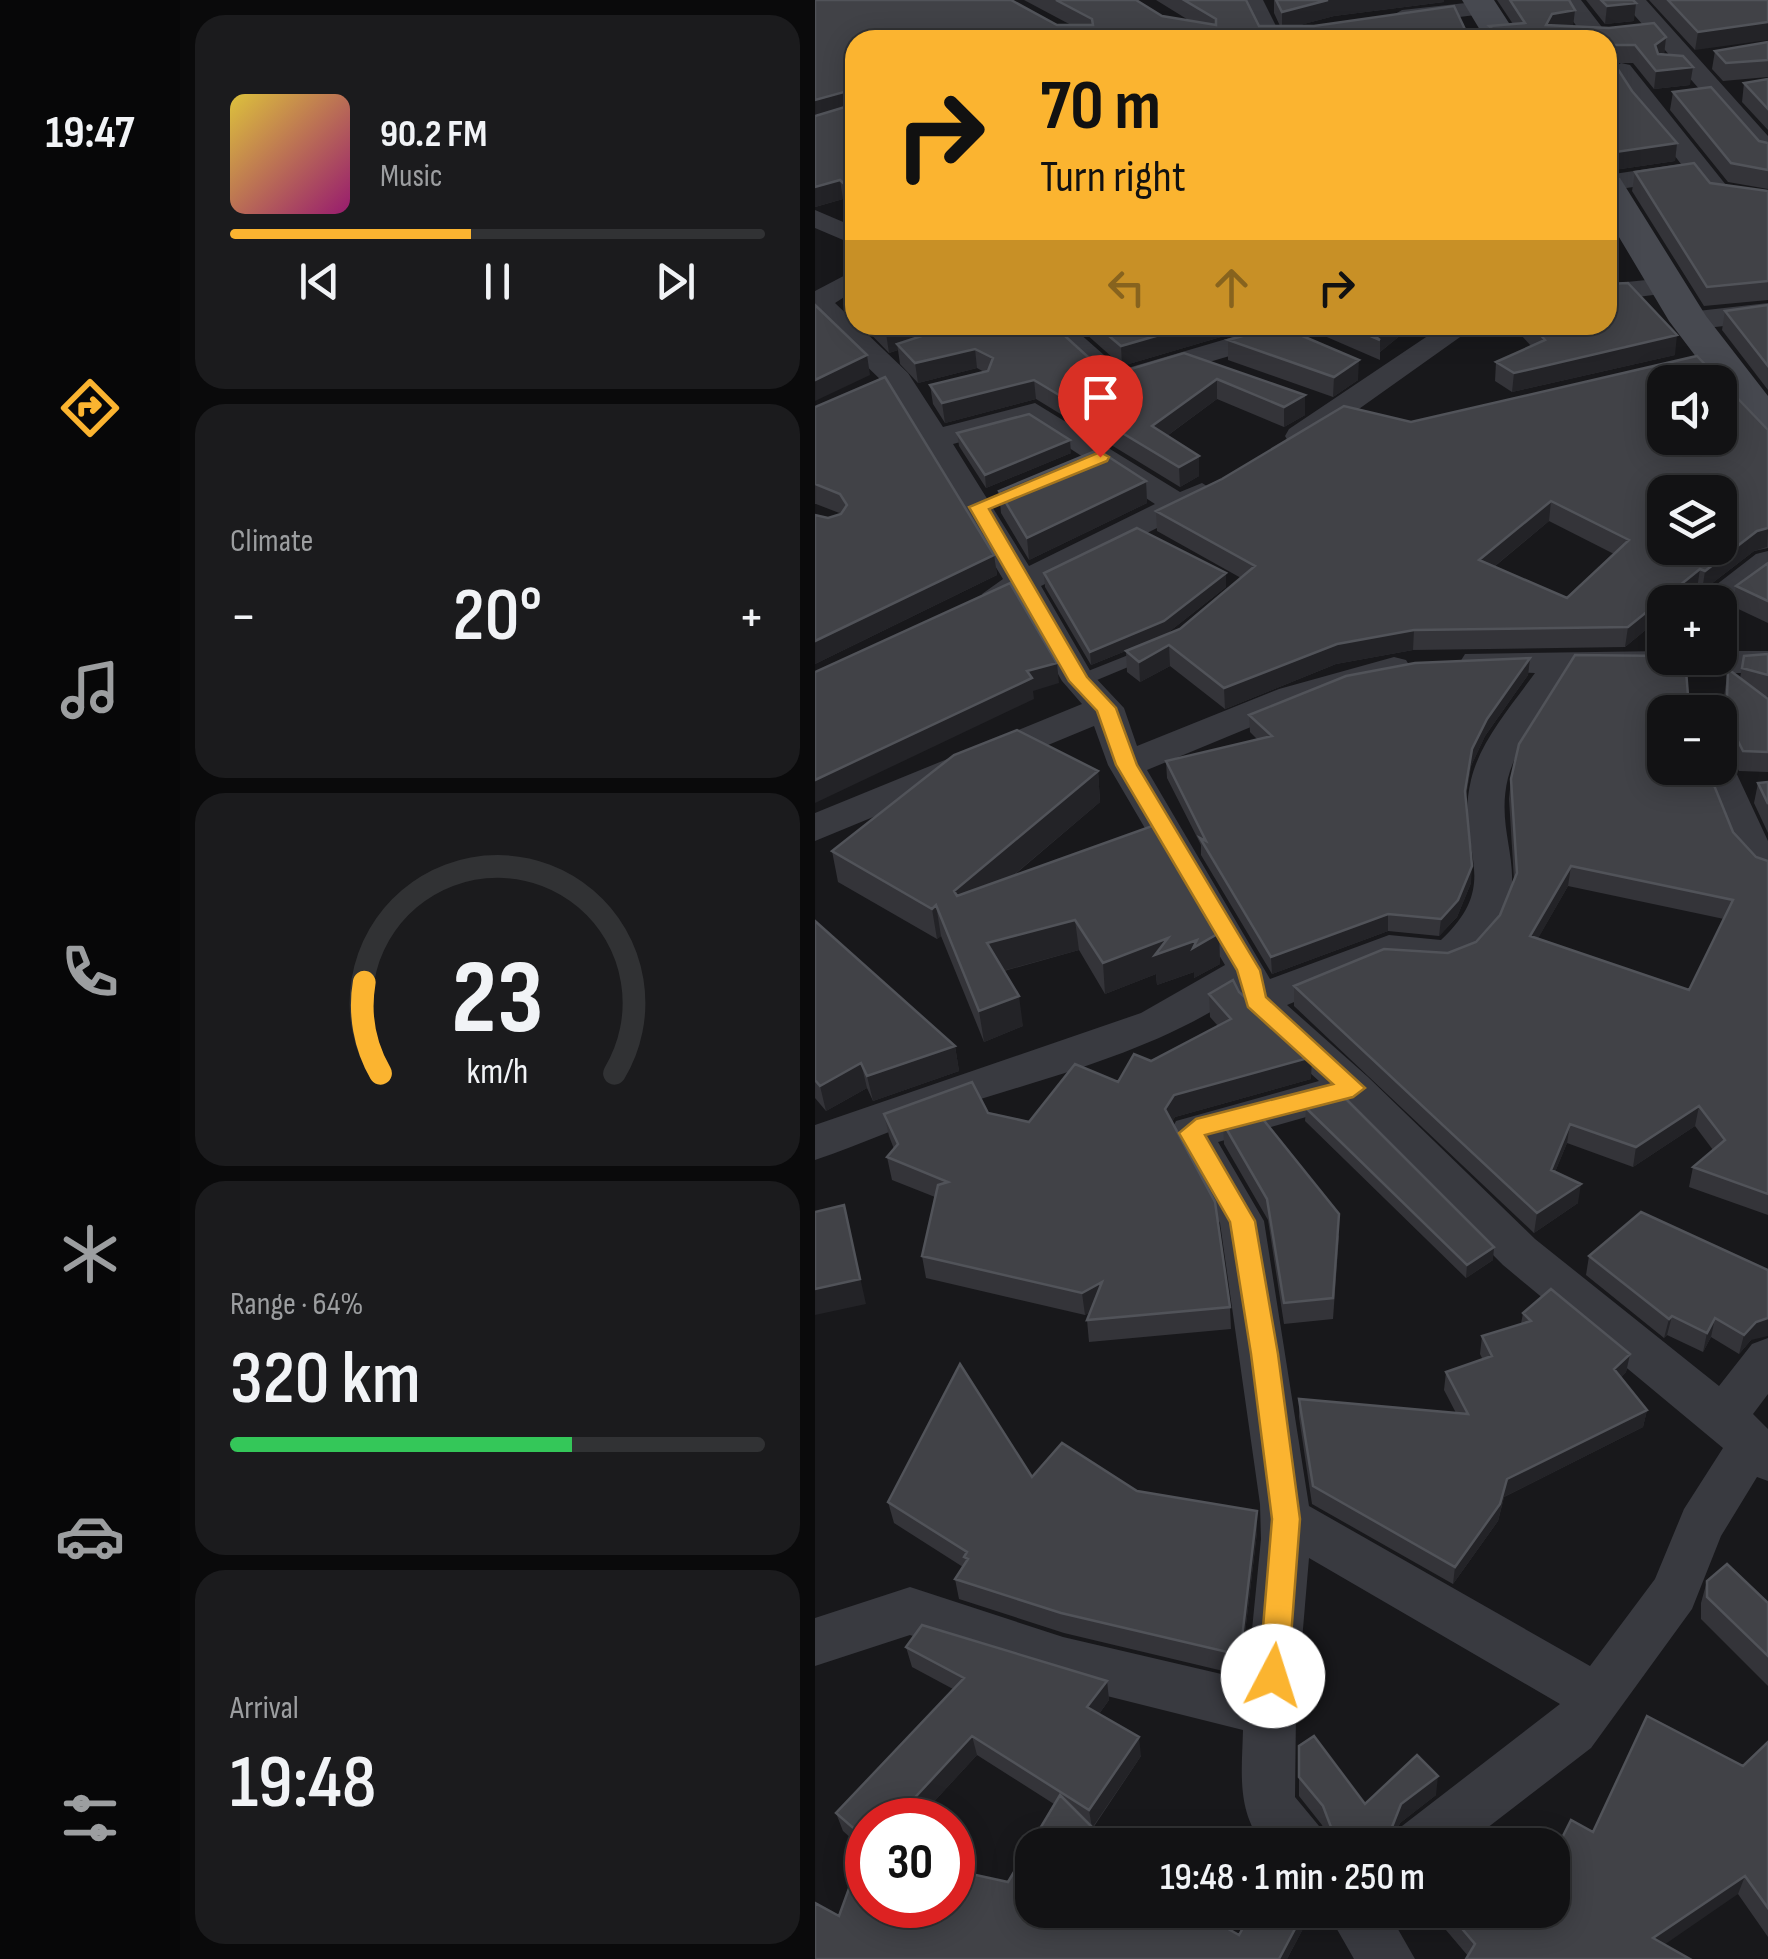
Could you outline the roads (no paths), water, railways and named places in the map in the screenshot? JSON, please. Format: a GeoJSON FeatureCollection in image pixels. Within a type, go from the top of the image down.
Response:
{"type":"FeatureCollection","features":[{"type":"Feature","properties":{"kind":"street"},"geometry":{"type":"LineString","coordinates":[[1569,0],[1592,30]]}},
{"type":"Feature","properties":{"kind":"street"},"geometry":{"type":"LineString","coordinates":[[1633,0],[1658,29],[1698,61],[1717,94],[1755,122],[1768,152]]}},
{"type":"Feature","properties":{"kind":"street"},"geometry":{"type":"LineString","coordinates":[[1266,30],[1252,2],[1283,1]]}},
{"type":"Feature","properties":{"kind":"street"},"geometry":{"type":"LineString","coordinates":[[1389,12],[1481,4],[1497,30]]}},
{"type":"Feature","properties":{"kind":"street"},"geometry":{"type":"LineString","coordinates":[[1617,34],[1658,29]]}},
{"type":"Feature","properties":{"kind":"street"},"geometry":{"type":"LineString","coordinates":[[1617,71],[1698,61]]}},
{"type":"Feature","properties":{"kind":"street"},"geometry":{"type":"LineString","coordinates":[[1617,73],[1640,92],[1642,102],[1717,192],[1768,200]]}},
{"type":"Feature","properties":{"kind":"street"},"geometry":{"type":"LineString","coordinates":[[1642,102],[1751,90]]}},
{"type":"Feature","properties":{"kind":"street"},"geometry":{"type":"LineString","coordinates":[[1669,135],[1755,122]]}},
{"type":"Feature","properties":{"kind":"street"},"geometry":{"type":"LineString","coordinates":[[1617,183],[1697,170]]}},
{"type":"Feature","properties":{"kind":"street"},"geometry":{"type":"LineString","coordinates":[[1617,202],[1689,321],[1717,358],[1755,391],[1768,424]]}},
{"type":"Feature","properties":{"kind":"street"},"geometry":{"type":"LineString","coordinates":[[815,218],[845,233]]}},
{"type":"Feature","properties":{"kind":"street"},"geometry":{"type":"LineString","coordinates":[[845,284],[816,301],[845,329]]}},
{"type":"Feature","properties":{"kind":"street"},"geometry":{"type":"LineString","coordinates":[[1617,293],[1665,286]]}},
{"type":"Feature","properties":{"kind":"street"},"geometry":{"type":"LineString","coordinates":[[1689,321],[1768,312]]}},
{"type":"Feature","properties":{"kind":"street"},"geometry":{"type":"LineString","coordinates":[[851,335],[898,380],[935,439],[996,500],[1020,584],[1093,695],[1127,765],[1252,986],[1519,1252],[1747,1441]]}},
{"type":"Feature","properties":{"kind":"street"},"geometry":{"type":"LineString","coordinates":[[1064,335],[1112,377],[1121,379],[1193,362],[1256,335]]}},
{"type":"Feature","properties":{"kind":"street"},"geometry":{"type":"LineString","coordinates":[[1284,335],[1313,348]]}},
{"type":"Feature","properties":{"kind":"street"},"geometry":{"type":"LineString","coordinates":[[1267,456],[1338,412],[1432,335]]}},
{"type":"Feature","properties":{"kind":"street"},"geometry":{"type":"LineString","coordinates":[[1690,365],[1717,358]]}},
{"type":"Feature","properties":{"kind":"street"},"geometry":{"type":"LineString","coordinates":[[1193,362],[1229,374]]}},
{"type":"Feature","properties":{"kind":"street"},"geometry":{"type":"LineString","coordinates":[[1348,362],[1384,376]]}},
{"type":"Feature","properties":{"kind":"street"},"geometry":{"type":"LineString","coordinates":[[1302,399],[1375,421]]}},
{"type":"Feature","properties":{"kind":"street"},"geometry":{"type":"LineString","coordinates":[[935,439],[1035,412],[1179,506]]}},
{"type":"Feature","properties":{"kind":"street"},"geometry":{"type":"LineString","coordinates":[[1065,472],[1100,457]]}},
{"type":"Feature","properties":{"kind":"street"},"geometry":{"type":"LineString","coordinates":[[969,609],[1143,533],[1179,506],[1225,480]]}},
{"type":"Feature","properties":{"kind":"street"},"geometry":{"type":"LineString","coordinates":[[1735,585],[1768,561]]}},
{"type":"Feature","properties":{"kind":"street"},"geometry":{"type":"LineString","coordinates":[[1127,765],[1337,679],[1439,664],[1560,662],[1647,668]]}},
{"type":"Feature","properties":{"kind":"street"},"geometry":{"type":"LineString","coordinates":[[815,1143],[927,1097],[1064,1059],[1252,986],[1389,949],[1451,956],[1483,929],[1495,905],[1485,820],[1490,778],[1560,662]]}},
{"type":"Feature","properties":{"kind":"street"},"geometry":{"type":"LineString","coordinates":[[1737,667],[1768,662]]}},
{"type":"Feature","properties":{"kind":"street"},"geometry":{"type":"LineString","coordinates":[[815,828],[1093,695]]}},
{"type":"Feature","properties":{"kind":"street"},"geometry":{"type":"LineString","coordinates":[[1737,781],[1768,788]]}},
{"type":"Feature","properties":{"kind":"street"},"geometry":{"type":"LineString","coordinates":[[1723,785],[1748,842],[1768,868]]}},
{"type":"Feature","properties":{"kind":"street"},"geometry":{"type":"LineString","coordinates":[[1288,1828],[1268,1799],[1270,1711],[1286,1519],[1242,1221],[1191,1133],[1196,1128],[1353,1088]]}},
{"type":"Feature","properties":{"kind":"street"},"geometry":{"type":"LineString","coordinates":[[1443,1828],[1572,1730],[1674,1593],[1701,1525],[1747,1441],[1768,1358]]}},
{"type":"Feature","properties":{"kind":"street"},"geometry":{"type":"LineString","coordinates":[[1286,1519],[1598,1698]]}},
{"type":"Feature","properties":{"kind":"street"},"geometry":{"type":"LineString","coordinates":[[815,1642],[911,1611],[1063,1662],[1270,1711]]}},
{"type":"Feature","properties":{"kind":"street"},"geometry":{"type":"LineString","coordinates":[[1366,1928],[1387,1959]]}},
{"type":"Feature","properties":{"kind":"lane"},"geometry":{"type":"LineString","coordinates":[[1093,695],[1173,642]]}}]}
